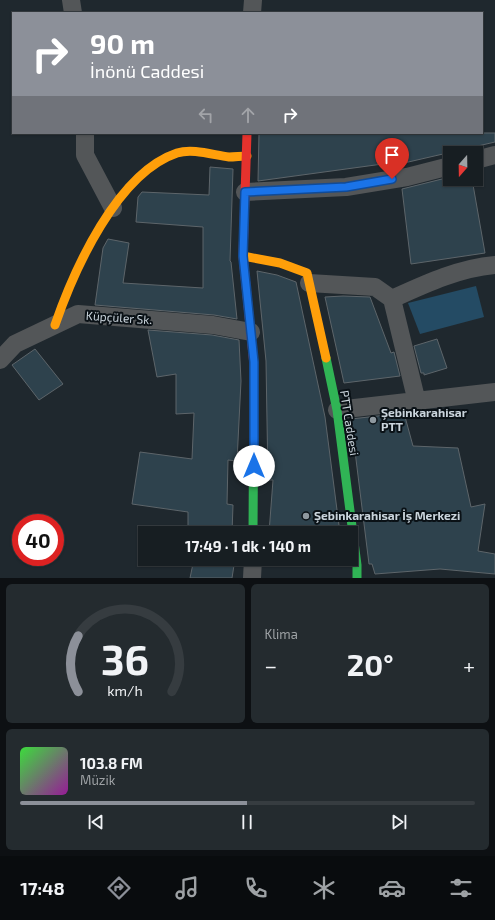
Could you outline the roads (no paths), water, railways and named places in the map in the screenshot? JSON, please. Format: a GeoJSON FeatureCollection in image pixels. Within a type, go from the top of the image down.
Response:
{"type":"FeatureCollection","features":[{"type":"Feature","properties":{"kind":"street"},"geometry":{"type":"LineString","coordinates":[[71,0],[73,12]]}},
{"type":"Feature","properties":{"kind":"street"},"geometry":{"type":"LineString","coordinates":[[252,12],[253,0]]}},
{"type":"Feature","properties":{"kind":"street"},"geometry":{"type":"LineString","coordinates":[[85,134],[85,155],[114,208]]}},
{"type":"Feature","properties":{"kind":"street"},"geometry":{"type":"LineString","coordinates":[[248,134],[243,256],[254,362],[253,526]]}},
{"type":"Feature","properties":{"kind":"street"},"geometry":{"type":"LineString","coordinates":[[55,325],[63,302],[84,255],[114,208],[138,177],[160,162],[178,153],[195,152],[231,157],[246,156]]}},
{"type":"Feature","properties":{"kind":"street"},"geometry":{"type":"LineString","coordinates":[[483,158],[495,155]]}},
{"type":"Feature","properties":{"kind":"street"},"geometry":{"type":"LineString","coordinates":[[245,192],[346,187],[408,177],[443,168]]}},
{"type":"Feature","properties":{"kind":"street"},"geometry":{"type":"LineString","coordinates":[[243,256],[280,263],[308,278],[375,287],[392,299],[419,401]]}},
{"type":"Feature","properties":{"kind":"street"},"geometry":{"type":"LineString","coordinates":[[392,299],[432,281],[483,266],[495,265]]}},
{"type":"Feature","properties":{"kind":"street","name":"PTT Caddesi"},"geometry":{"type":"LineString","coordinates":[[308,278],[337,410],[357,565],[357,578]]}},
{"type":"Feature","properties":{"kind":"street","name":"Küpçüler Sk."},"geometry":{"type":"LineString","coordinates":[[0,360],[15,344],[78,314],[198,324],[251,332]]}},
{"type":"Feature","properties":{"kind":"street"},"geometry":{"type":"LineString","coordinates":[[337,410],[495,392]]}},
{"type":"Feature","properties":{"kind":"street"},"geometry":{"type":"LineString","coordinates":[[252,578],[253,566]]}},
{"type":"Feature","properties":{"kind":"place","name":"Şebinkarahisar PTT"},"geometry":{"type":"Point","coordinates":[373,420]}},
{"type":"Feature","properties":{"kind":"place","name":"Şebinkarahisar İş Merkezi"},"geometry":{"type":"Point","coordinates":[306,516]}}]}
